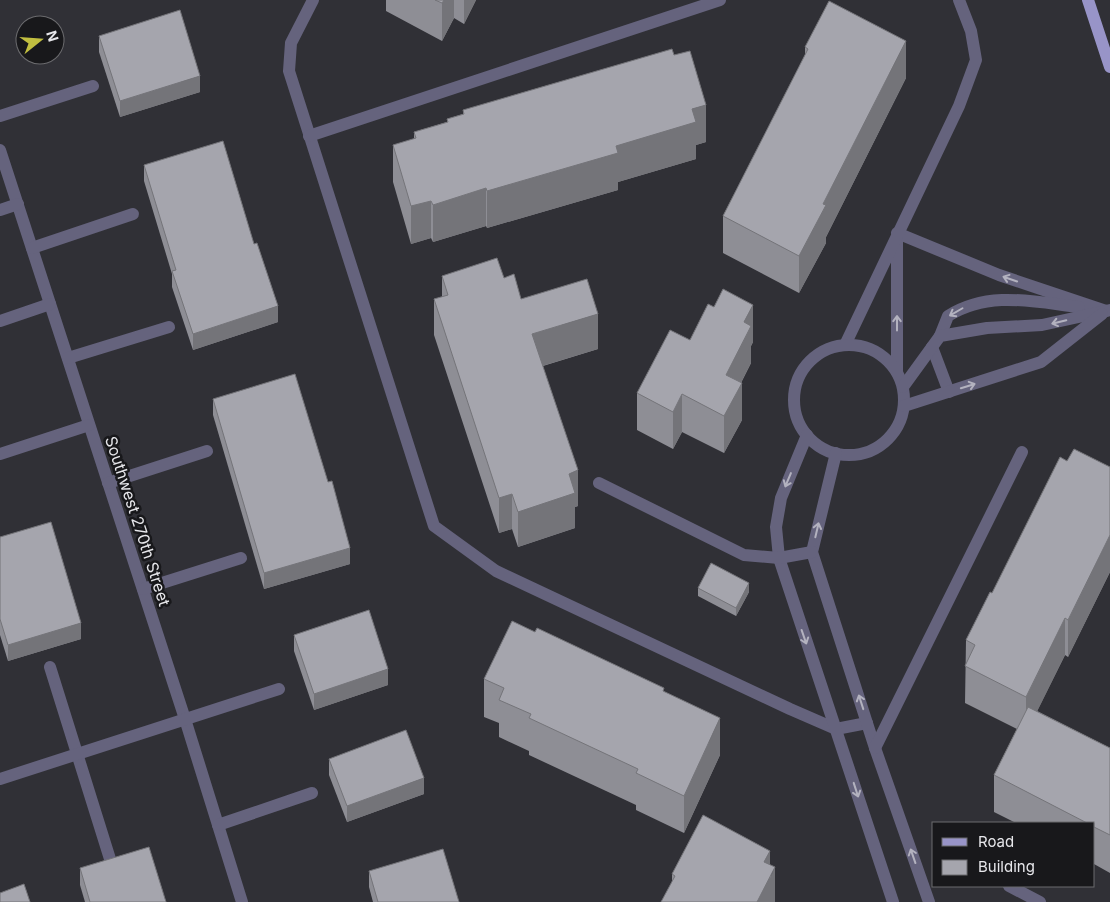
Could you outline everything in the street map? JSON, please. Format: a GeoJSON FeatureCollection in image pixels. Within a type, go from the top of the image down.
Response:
{"type":"FeatureCollection","features":[{"type":"Feature","properties":{"kind":"main road"},"geometry":{"type":"LineString","coordinates":[[1088,0],[1110,67]]}},
{"type":"Feature","properties":{"kind":"street"},"geometry":{"type":"LineString","coordinates":[[313,0],[291,43],[289,71],[434,526],[496,572],[836,729],[868,723]]}},
{"type":"Feature","properties":{"kind":"street"},"geometry":{"type":"LineString","coordinates":[[309,136],[720,0]]}},
{"type":"Feature","properties":{"kind":"street"},"geometry":{"type":"LineString","coordinates":[[845,345],[959,106],[976,60],[971,31],[959,0]]}},
{"type":"Feature","properties":{"kind":"street"},"geometry":{"type":"LineString","coordinates":[[0,116],[93,86]]}},
{"type":"Feature","properties":{"kind":"street","name":"Southwest 270th Street"},"geometry":{"type":"LineString","coordinates":[[0,150],[185,719],[242,902]]}},
{"type":"Feature","properties":{"kind":"street"},"geometry":{"type":"LineString","coordinates":[[0,210],[18,204]]}},
{"type":"Feature","properties":{"kind":"street"},"geometry":{"type":"LineString","coordinates":[[32,248],[133,214]]}},
{"type":"Feature","properties":{"kind":"street"},"geometry":{"type":"LineString","coordinates":[[897,233],[999,275],[1108,310]]}},
{"type":"Feature","properties":{"kind":"street"},"geometry":{"type":"LineString","coordinates":[[897,233],[898,372],[903,387],[904,406],[899,424],[888,440],[873,450],[854,455],[836,453],[818,446],[807,435],[798,419],[794,405],[795,391],[799,377],[807,364],[818,355],[831,347],[845,345],[861,346],[875,351],[888,360],[898,372]]}},
{"type":"Feature","properties":{"kind":"street"},"geometry":{"type":"LineString","coordinates":[[903,387],[936,342],[948,316],[972,304],[1000,298],[1108,310]]}},
{"type":"Feature","properties":{"kind":"street"},"geometry":{"type":"LineString","coordinates":[[0,321],[50,304]]}},
{"type":"Feature","properties":{"kind":"street"},"geometry":{"type":"LineString","coordinates":[[936,342],[987,328],[1042,325],[1108,310]]}},
{"type":"Feature","properties":{"kind":"street"},"geometry":{"type":"LineString","coordinates":[[904,406],[1041,362],[1108,310]]}},
{"type":"Feature","properties":{"kind":"street"},"geometry":{"type":"LineString","coordinates":[[68,358],[169,327]]}},
{"type":"Feature","properties":{"kind":"street"},"geometry":{"type":"LineString","coordinates":[[936,342],[949,392]]}},
{"type":"Feature","properties":{"kind":"street"},"geometry":{"type":"LineString","coordinates":[[0,454],[89,425]]}},
{"type":"Feature","properties":{"kind":"street"},"geometry":{"type":"LineString","coordinates":[[807,435],[780,498],[776,527],[780,558],[893,902]]}},
{"type":"Feature","properties":{"kind":"street"},"geometry":{"type":"LineString","coordinates":[[108,483],[207,451]]}},
{"type":"Feature","properties":{"kind":"street"},"geometry":{"type":"LineString","coordinates":[[875,748],[1022,452]]}},
{"type":"Feature","properties":{"kind":"street"},"geometry":{"type":"LineString","coordinates":[[836,453],[812,552],[875,748],[929,902]]}},
{"type":"Feature","properties":{"kind":"street"},"geometry":{"type":"LineString","coordinates":[[599,483],[744,555],[780,558],[812,552]]}},
{"type":"Feature","properties":{"kind":"street"},"geometry":{"type":"LineString","coordinates":[[143,589],[241,558]]}},
{"type":"Feature","properties":{"kind":"street"},"geometry":{"type":"LineString","coordinates":[[50,667],[110,859]]}},
{"type":"Feature","properties":{"kind":"street"},"geometry":{"type":"LineString","coordinates":[[0,779],[279,690]]}},
{"type":"Feature","properties":{"kind":"street"},"geometry":{"type":"LineString","coordinates":[[218,825],[312,793]]}},
{"type":"Feature","properties":{"kind":"street"},"geometry":{"type":"LineString","coordinates":[[1011,887],[1040,902]]}},
{"type":"Feature","properties":{"kind":"building"},"geometry":{"type":"Polygon","coordinates":[[[829,1],[906,41],[823,204],[826,205],[799,256],[723,216],[808,49],[805,47],[829,1]]]}},
{"type":"Feature","properties":{"kind":"building"},"geometry":{"type":"Polygon","coordinates":[[[180,10],[200,76],[120,101],[99,36],[180,10]]]}},
{"type":"Feature","properties":{"kind":"building"},"geometry":{"type":"Polygon","coordinates":[[[672,49],[674,55],[690,51],[706,105],[692,109],[696,122],[616,146],[618,153],[487,191],[486,188],[433,205],[431,201],[411,206],[393,145],[416,138],[414,132],[448,122],[447,119],[464,114],[463,110],[672,49]]]}},
{"type":"Feature","properties":{"kind":"building"},"geometry":{"type":"Polygon","coordinates":[[[223,141],[254,244],[257,243],[278,306],[193,334],[172,271],[176,270],[144,165],[223,141]]]}},
{"type":"Feature","properties":{"kind":"building"},"geometry":{"type":"Polygon","coordinates":[[[497,258],[504,278],[514,274],[521,299],[587,279],[598,314],[532,334],[578,470],[569,474],[575,493],[518,512],[512,494],[499,498],[434,299],[448,295],[442,276],[497,258]]]}},
{"type":"Feature","properties":{"kind":"building"},"geometry":{"type":"Polygon","coordinates":[[[723,289],[753,305],[744,322],[751,326],[726,375],[742,383],[724,416],[682,394],[673,412],[637,393],[670,330],[690,340],[708,304],[714,307],[723,289]]]}},
{"type":"Feature","properties":{"kind":"building"},"geometry":{"type":"Polygon","coordinates":[[[295,374],[328,482],[332,481],[350,548],[264,573],[213,399],[295,374]]]}},
{"type":"Feature","properties":{"kind":"building"},"geometry":{"type":"Polygon","coordinates":[[[1074,449],[1110,467],[1110,535],[1068,620],[1065,618],[1026,697],[965,666],[975,645],[966,640],[990,592],[992,593],[1060,457],[1067,461],[1074,449]]]}},
{"type":"Feature","properties":{"kind":"building"},"geometry":{"type":"Polygon","coordinates":[[[51,522],[81,623],[8,645],[0,619],[0,537],[51,522]]]}},
{"type":"Feature","properties":{"kind":"building"},"geometry":{"type":"Polygon","coordinates":[[[711,563],[749,583],[736,608],[698,588],[711,563]]]}},
{"type":"Feature","properties":{"kind":"building"},"geometry":{"type":"Polygon","coordinates":[[[369,610],[388,669],[314,694],[294,635],[369,610]]]}},
{"type":"Feature","properties":{"kind":"building"},"geometry":{"type":"Polygon","coordinates":[[[512,621],[535,632],[537,628],[664,688],[663,691],[720,718],[684,796],[636,773],[638,769],[529,718],[531,714],[499,700],[504,688],[484,679],[512,621]]]}},
{"type":"Feature","properties":{"kind":"building"},"geometry":{"type":"Polygon","coordinates":[[[1028,707],[1110,748],[1110,835],[1095,828],[1095,822],[1085,822],[994,775],[1028,707]]]}},
{"type":"Feature","properties":{"kind":"building"},"geometry":{"type":"Polygon","coordinates":[[[406,730],[424,778],[347,806],[329,759],[406,730]]]}},
{"type":"Feature","properties":{"kind":"building"},"geometry":{"type":"Polygon","coordinates":[[[703,815],[770,851],[764,862],[775,867],[757,902],[661,902],[675,876],[672,874],[703,815]]]}},
{"type":"Feature","properties":{"kind":"building"},"geometry":{"type":"Polygon","coordinates":[[[149,847],[166,902],[90,902],[80,868],[149,847]]]}},
{"type":"Feature","properties":{"kind":"building"},"geometry":{"type":"Polygon","coordinates":[[[443,849],[459,902],[378,902],[369,871],[443,849]]]}},
{"type":"Feature","properties":{"kind":"building"},"geometry":{"type":"Polygon","coordinates":[[[24,884],[30,902],[0,902],[0,893],[24,884]]]}}]}
